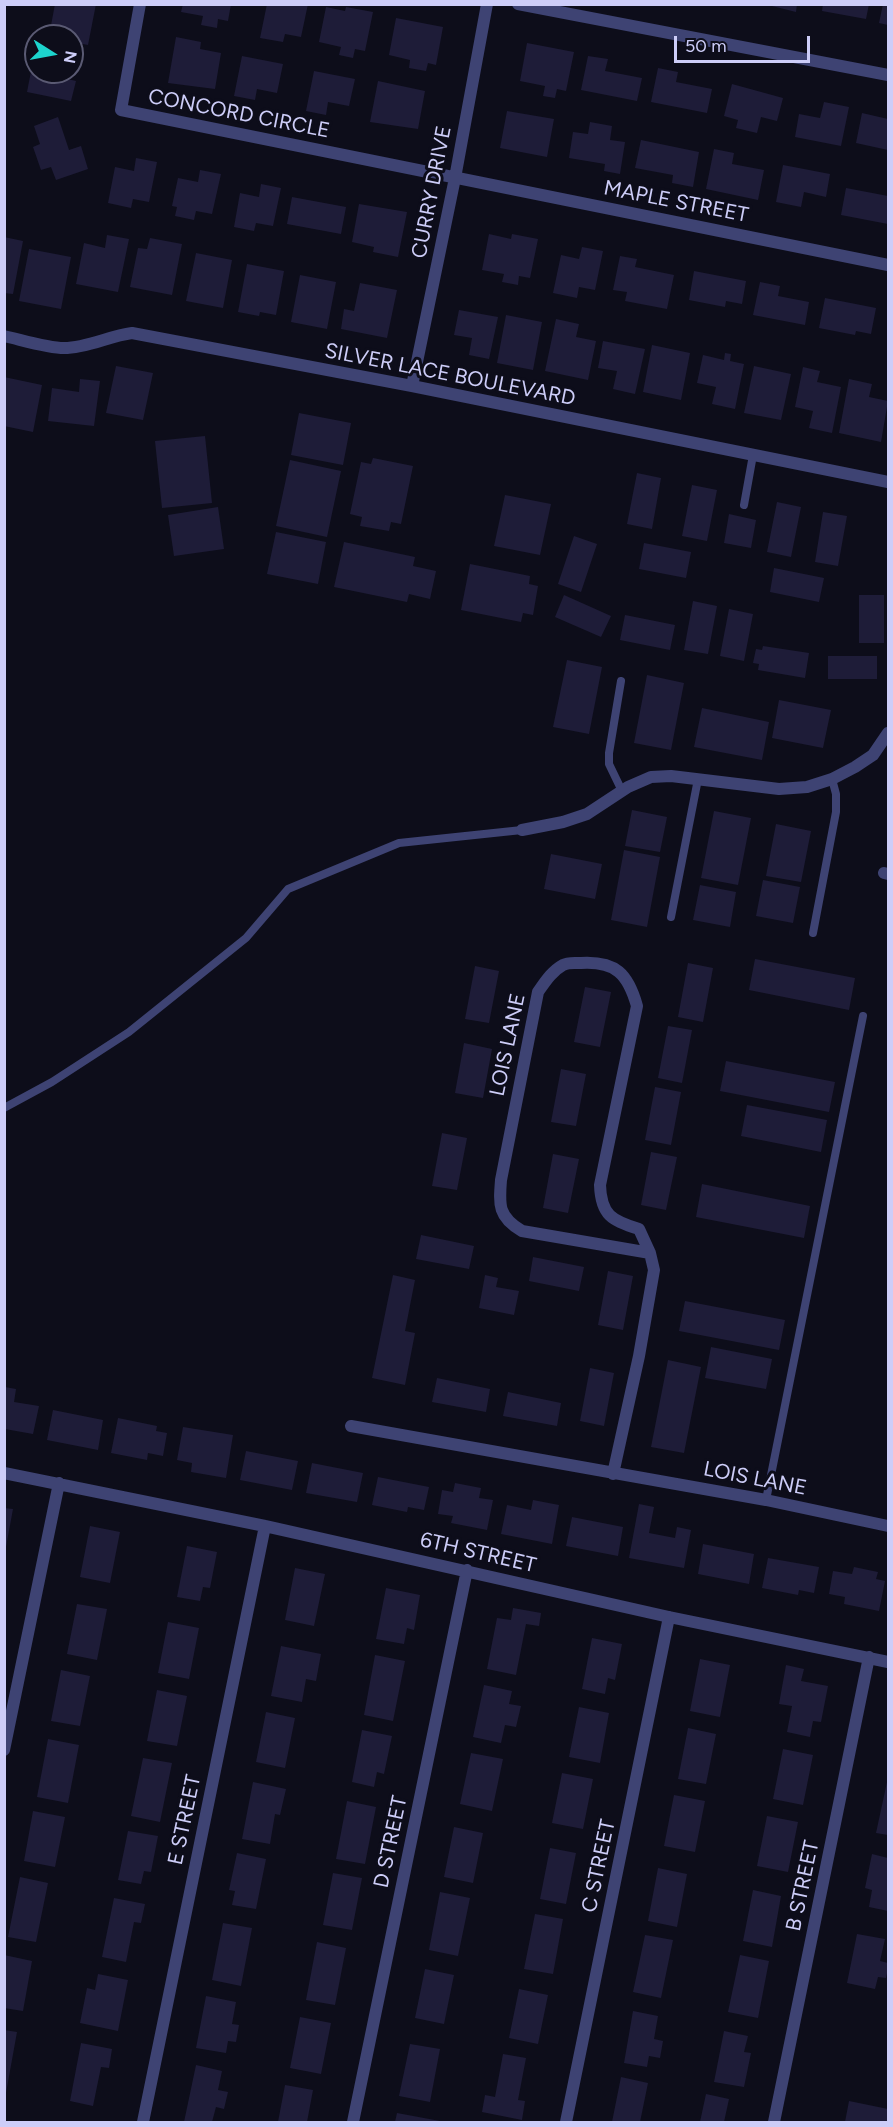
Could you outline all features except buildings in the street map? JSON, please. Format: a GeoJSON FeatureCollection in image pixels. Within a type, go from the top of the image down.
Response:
{"type":"FeatureCollection","features":[{"type":"Feature","properties":{"kind":"street","name":"CONCORD CIRCLE"},"geometry":{"type":"LineString","coordinates":[[140,4],[121,110],[455,178]]}},
{"type":"Feature","properties":{"kind":"street","name":"CURRY DRIVE"},"geometry":{"type":"LineString","coordinates":[[412,386],[455,178],[487,4]]}},
{"type":"Feature","properties":{"kind":"street"},"geometry":{"type":"LineString","coordinates":[[518,4],[888,75]]}},
{"type":"Feature","properties":{"kind":"street","name":"MAPLE STREET"},"geometry":{"type":"LineString","coordinates":[[455,178],[888,265]]}},
{"type":"Feature","properties":{"kind":"street","name":"SILVER LACE BOULEVARD"},"geometry":{"type":"LineString","coordinates":[[4,336],[63,348],[132,333],[412,386],[888,482]]}},
{"type":"Feature","properties":{"kind":"street"},"geometry":{"type":"LineString","coordinates":[[522,831],[587,814],[622,791],[651,777],[671,776],[779,789],[807,787],[832,779],[873,755],[888,733]]}},
{"type":"Feature","properties":{"kind":"street","name":"LOIS LANE"},"geometry":{"type":"LineString","coordinates":[[613,1474],[639,1356],[654,1269],[650,1253],[639,1229],[618,1222],[609,1215],[601,1202],[600,1185],[637,1006],[629,982],[609,967],[593,963],[564,964],[548,977],[538,992],[501,1180],[499,1201],[501,1212],[512,1225],[522,1231],[650,1253]]}},
{"type":"Feature","properties":{"kind":"street","name":"LOIS LANE"},"geometry":{"type":"LineString","coordinates":[[351,1426],[766,1500],[888,1526]]}},
{"type":"Feature","properties":{"kind":"street","name":"6TH STREET"},"geometry":{"type":"LineString","coordinates":[[4,1473],[265,1526],[669,1617],[888,1662]]}},
{"type":"Feature","properties":{"kind":"street"},"geometry":{"type":"LineString","coordinates":[[4,1750],[59,1483]]}},
{"type":"Feature","properties":{"kind":"street","name":"E STREET"},"geometry":{"type":"LineString","coordinates":[[143,2122],[265,1526]]}},
{"type":"Feature","properties":{"kind":"street","name":"D STREET"},"geometry":{"type":"LineString","coordinates":[[353,2122],[466,1570]]}},
{"type":"Feature","properties":{"kind":"street","name":"C STREET"},"geometry":{"type":"LineString","coordinates":[[566,2122],[669,1617]]}},
{"type":"Feature","properties":{"kind":"street","name":"B STREET"},"geometry":{"type":"LineString","coordinates":[[774,2122],[869,1658]]}},
{"type":"Feature","properties":{"kind":"lane"},"geometry":{"type":"LineString","coordinates":[[744,505],[753,455]]}},
{"type":"Feature","properties":{"kind":"lane"},"geometry":{"type":"LineString","coordinates":[[621,681],[609,764],[622,791]]}},
{"type":"Feature","properties":{"kind":"lane"},"geometry":{"type":"LineString","coordinates":[[671,917],[698,779]]}},
{"type":"Feature","properties":{"kind":"lane"},"geometry":{"type":"LineString","coordinates":[[813,933],[836,812],[836,794],[832,779]]}},
{"type":"Feature","properties":{"kind":"lane"},"geometry":{"type":"LineString","coordinates":[[4,1108],[52,1082],[129,1032],[246,938],[288,889],[399,843],[522,831]]}},
{"type":"Feature","properties":{"kind":"lane"},"geometry":{"type":"LineString","coordinates":[[766,1500],[863,1016]]}}]}
